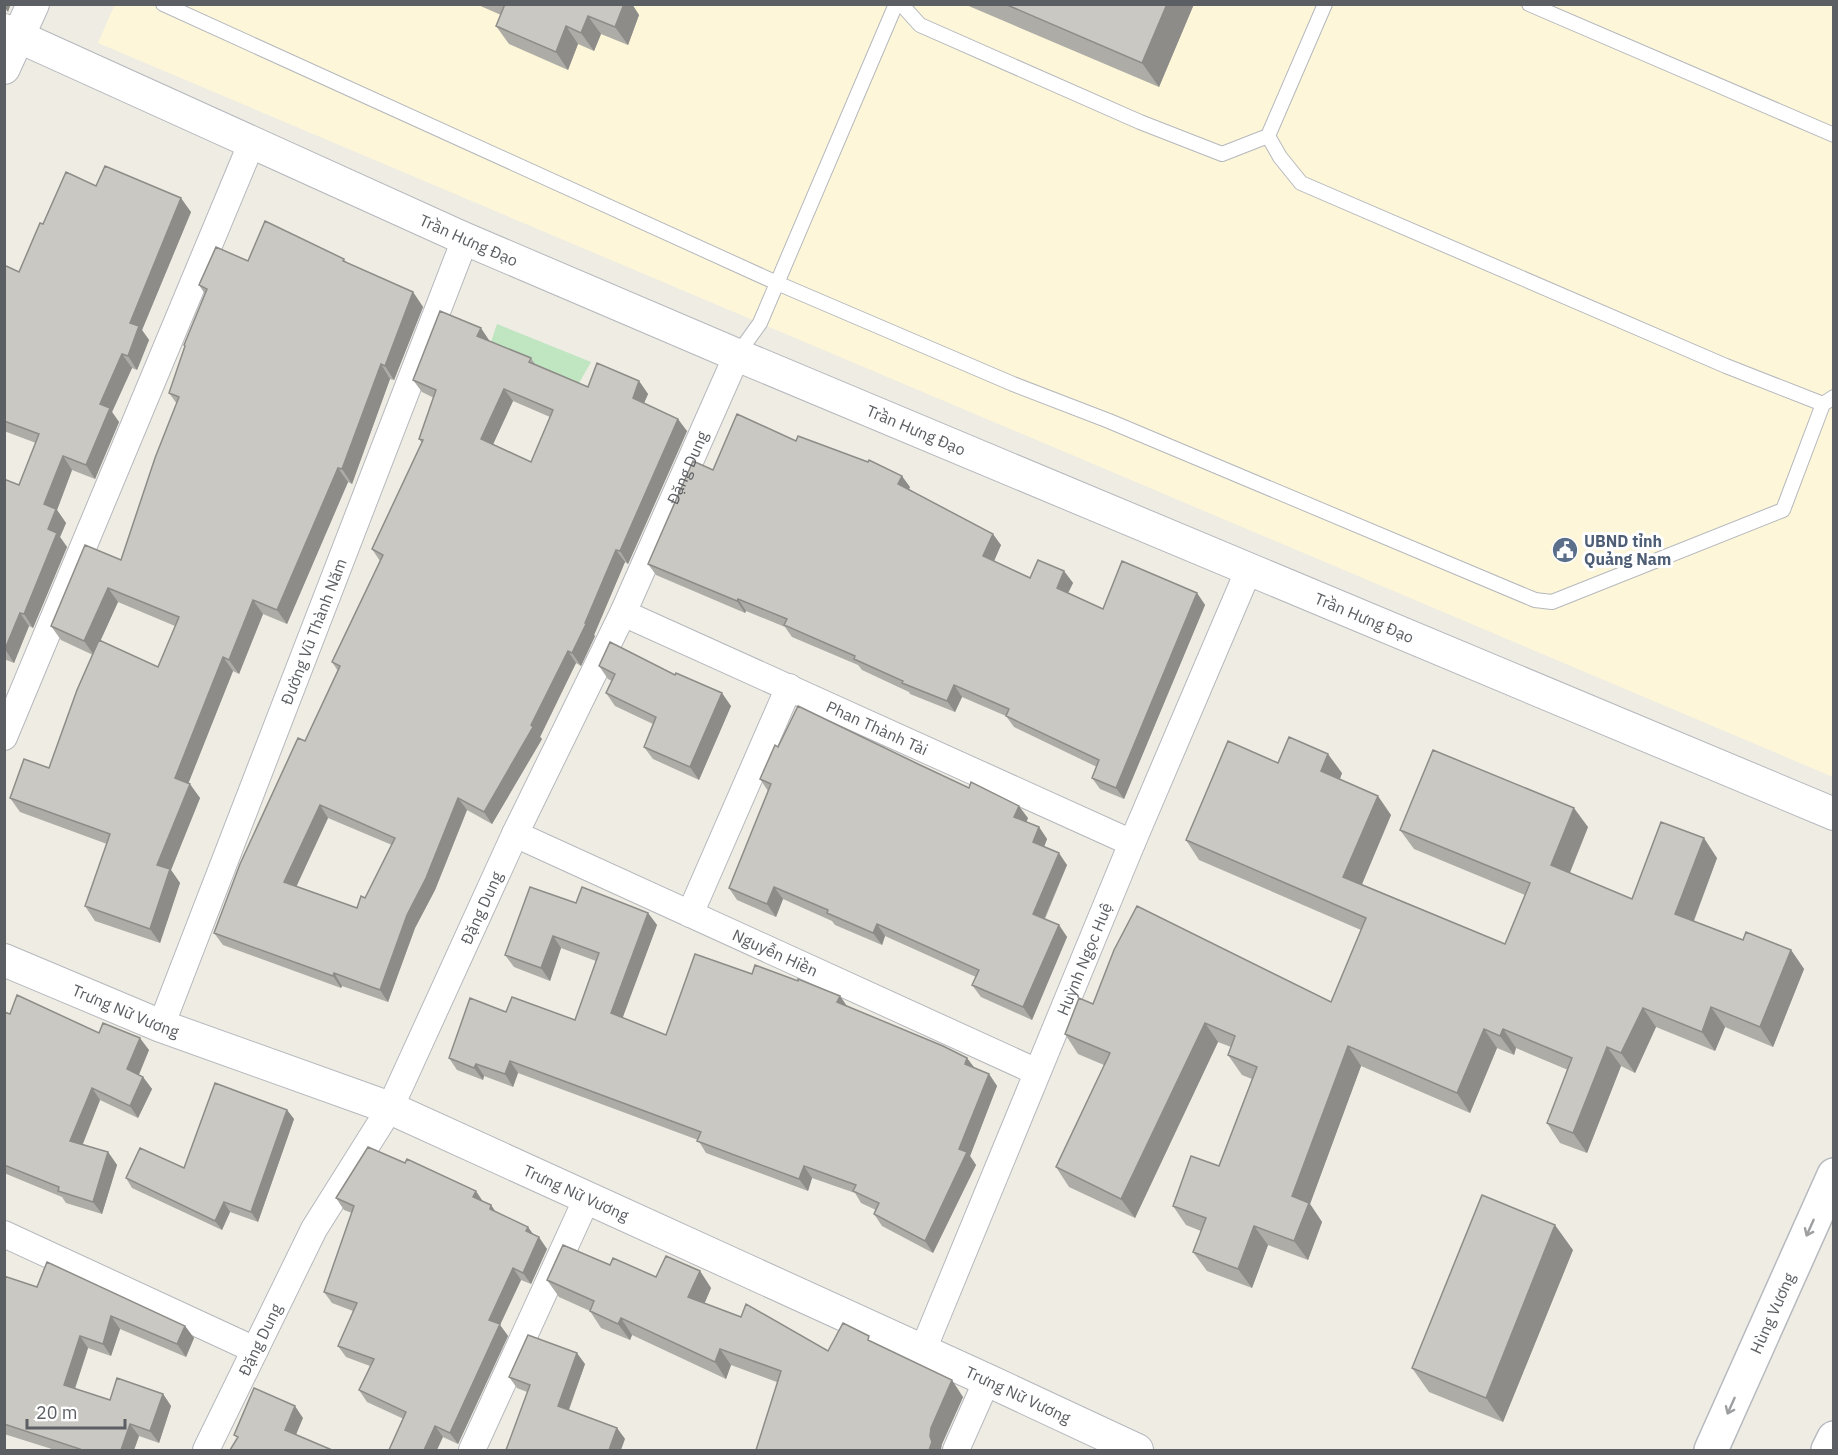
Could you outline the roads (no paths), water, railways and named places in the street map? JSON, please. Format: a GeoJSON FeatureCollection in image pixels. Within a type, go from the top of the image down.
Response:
{"type":"FeatureCollection","features":[{"type":"Feature","properties":{"kind":"main road","name":"Hùng Vương"},"geometry":{"type":"LineString","coordinates":[[1711,1450],[1833,1175]]}},
{"type":"Feature","properties":{"kind":"main road"},"geometry":{"type":"LineString","coordinates":[[1828,1450],[1833,1438]]}},
{"type":"Feature","properties":{"kind":"street"},"geometry":{"type":"LineString","coordinates":[[4,68],[11,33],[33,4]]}},
{"type":"Feature","properties":{"kind":"street","name":"Trần Hưng Đạo"},"geometry":{"type":"LineString","coordinates":[[11,33],[463,238],[1833,814]]}},
{"type":"Feature","properties":{"kind":"street"},"geometry":{"type":"LineString","coordinates":[[4,737],[252,142]]}},
{"type":"Feature","properties":{"kind":"street","name":"Đường Vũ Thành Năm"},"geometry":{"type":"LineString","coordinates":[[161,1026],[458,258],[463,238]]}},
{"type":"Feature","properties":{"kind":"street","name":"Đặng Dung"},"geometry":{"type":"LineString","coordinates":[[206,1450],[314,1229],[390,1108],[515,834],[623,613],[737,355]]}},
{"type":"Feature","properties":{"kind":"street","name":"Huỳnh Ngọc Huệ"},"geometry":{"type":"LineString","coordinates":[[923,1350],[1132,843],[1249,569]]}},
{"type":"Feature","properties":{"kind":"street","name":"Phan Thành Tài"},"geometry":{"type":"LineString","coordinates":[[623,613],[1132,843]]}},
{"type":"Feature","properties":{"kind":"street"},"geometry":{"type":"LineString","coordinates":[[690,914],[789,687]]}},
{"type":"Feature","properties":{"kind":"street","name":"Nguyễn Hiền"},"geometry":{"type":"LineString","coordinates":[[515,834],[1037,1072]]}},
{"type":"Feature","properties":{"kind":"street","name":"Trưng Nữ Vương"},"geometry":{"type":"LineString","coordinates":[[4,960],[161,1026],[390,1108],[923,1350],[1137,1450]]}},
{"type":"Feature","properties":{"kind":"street"},"geometry":{"type":"LineString","coordinates":[[472,1450],[586,1198]]}},
{"type":"Feature","properties":{"kind":"street"},"geometry":{"type":"LineString","coordinates":[[4,1234],[255,1350]]}},
{"type":"Feature","properties":{"kind":"street"},"geometry":{"type":"LineString","coordinates":[[956,1450],[987,1380]]}},
{"type":"Feature","properties":{"kind":"lane"},"geometry":{"type":"LineString","coordinates":[[163,4],[777,283],[1002,380],[1109,421],[1535,600],[1552,602],[1784,510],[1828,400],[1726,366],[1301,183],[1280,157],[1268,136]]}},
{"type":"Feature","properties":{"kind":"lane"},"geometry":{"type":"LineString","coordinates":[[737,355],[760,323],[898,4],[920,25],[1140,122],[1222,154],[1268,136],[1325,4]]}},
{"type":"Feature","properties":{"kind":"lane"},"geometry":{"type":"LineString","coordinates":[[1529,4],[1833,135]]}},
{"type":"Feature","properties":{"kind":"place","name":"UBND tỉnh Quảng Nam"},"geometry":{"type":"Point","coordinates":[1565,550]}}]}
